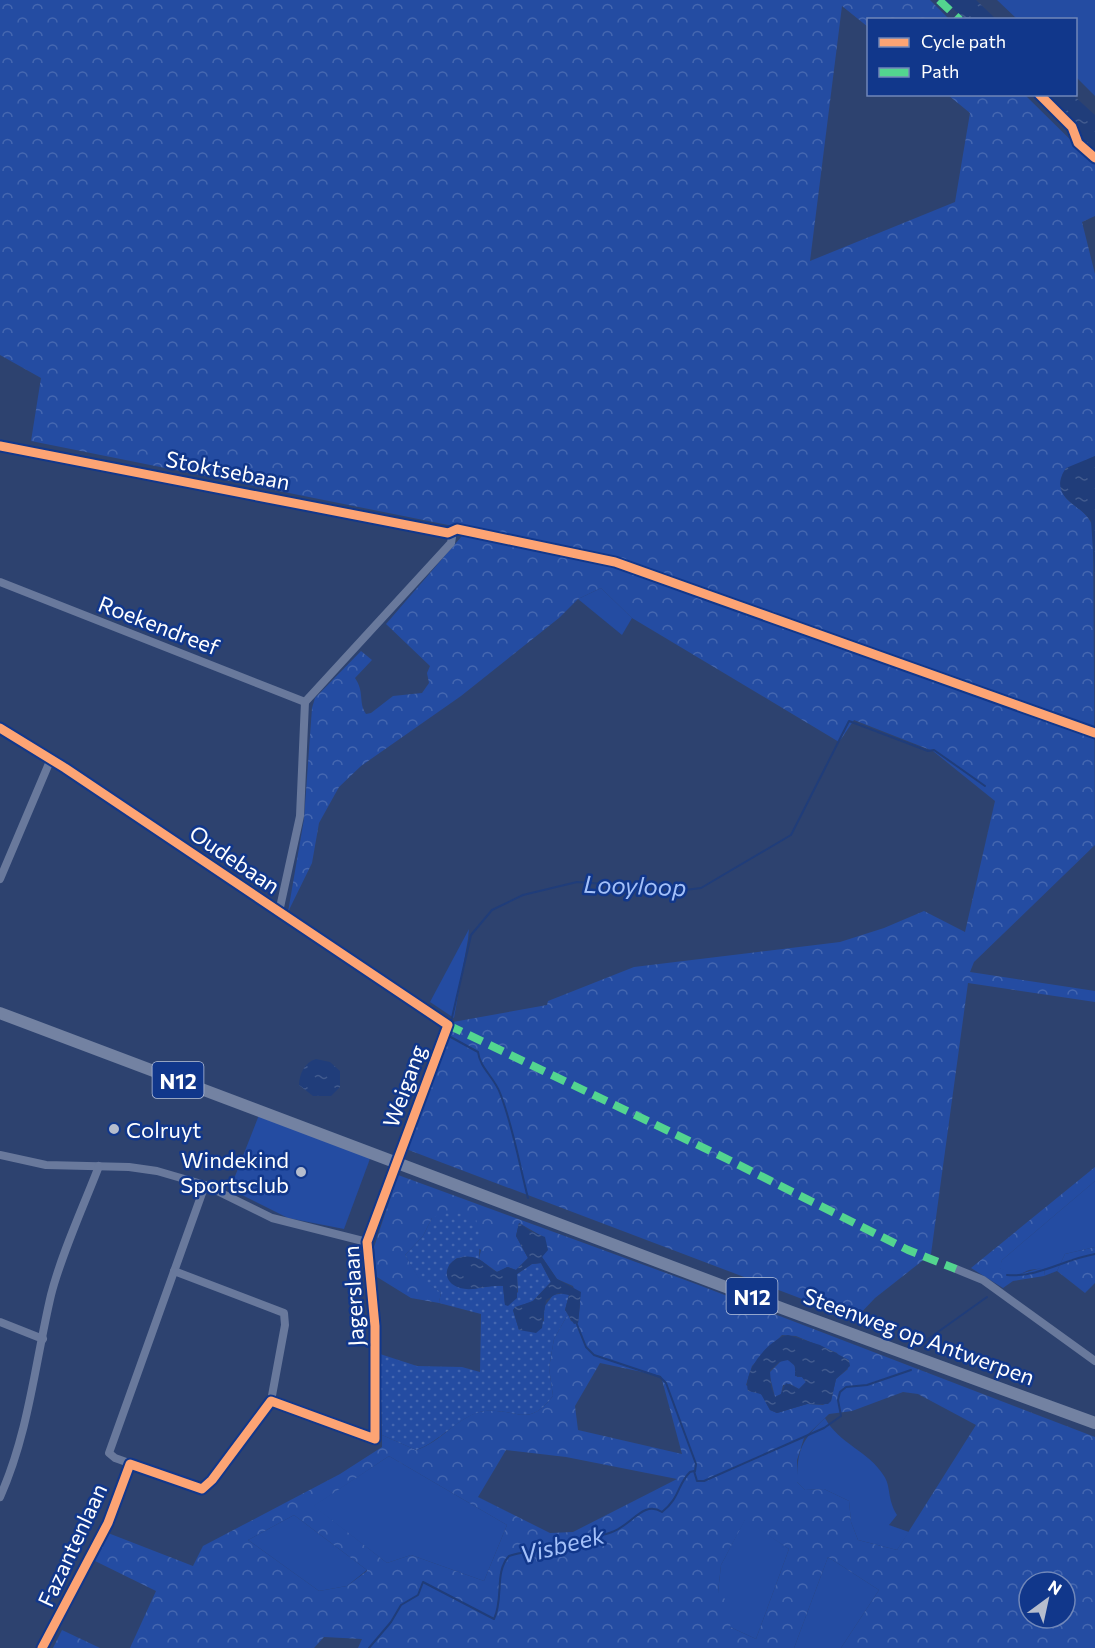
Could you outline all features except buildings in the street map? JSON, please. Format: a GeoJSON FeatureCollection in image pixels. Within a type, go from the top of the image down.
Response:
{"type":"FeatureCollection","features":[{"type":"Feature","properties":{"kind":"main road","name":"N12"},"geometry":{"type":"LineString","coordinates":[[0,1013],[397,1161]]}},
{"type":"Feature","properties":{"kind":"main road","name":"Steenweg op Antwerpen"},"geometry":{"type":"LineString","coordinates":[[397,1161],[1095,1423]]}},
{"type":"Feature","properties":{"kind":"street","name":"Stoktsebaan"},"geometry":{"type":"LineString","coordinates":[[0,446],[448,532],[452,537],[451,543],[304,702]]}},
{"type":"Feature","properties":{"kind":"street","name":"Roekendreef"},"geometry":{"type":"LineString","coordinates":[[0,582],[304,702]]}},
{"type":"Feature","properties":{"kind":"street"},"geometry":{"type":"LineString","coordinates":[[279,912],[300,816],[304,702]]}},
{"type":"Feature","properties":{"kind":"street","name":"Oudebaan"},"geometry":{"type":"LineString","coordinates":[[0,728],[448,1025]]}},
{"type":"Feature","properties":{"kind":"street"},"geometry":{"type":"LineString","coordinates":[[0,879],[50,761]]}},
{"type":"Feature","properties":{"kind":"street","name":"Weigang"},"geometry":{"type":"LineString","coordinates":[[397,1161],[448,1025]]}},
{"type":"Feature","properties":{"kind":"street"},"geometry":{"type":"LineString","coordinates":[[0,1155],[46,1165],[99,1166],[157,1171],[205,1185],[272,1218],[367,1242]]}},
{"type":"Feature","properties":{"kind":"street","name":"Jagerslaan"},"geometry":{"type":"LineString","coordinates":[[271,1401],[375,1439],[375,1326],[367,1242],[397,1161]]}},
{"type":"Feature","properties":{"kind":"street"},"geometry":{"type":"LineString","coordinates":[[0,1497],[20,1445],[52,1293],[99,1166]]}},
{"type":"Feature","properties":{"kind":"street","name":"Fazantenlaan"},"geometry":{"type":"LineString","coordinates":[[46,1640],[108,1523],[130,1464],[115,1458],[109,1453],[109,1448],[205,1185]]}},
{"type":"Feature","properties":{"kind":"street"},"geometry":{"type":"LineString","coordinates":[[956,1269],[983,1280],[1095,1361]]}},
{"type":"Feature","properties":{"kind":"street"},"geometry":{"type":"LineString","coordinates":[[130,1464],[202,1489],[212,1480],[271,1401],[285,1325],[284,1313],[174,1271]]}},
{"type":"Feature","properties":{"kind":"street"},"geometry":{"type":"LineString","coordinates":[[0,1322],[43,1339]]}},
{"type":"Feature","properties":{"kind":"green space"},"geometry":{"type":"Polygon","coordinates":[[[0,0],[930,0],[948,18],[867,18],[867,26],[842,6],[810,261],[955,202],[970,113],[949,96],[1026,96],[1095,164],[1095,216],[1082,222],[1095,274],[1095,456],[1063,473],[1061,484],[1066,498],[1084,513],[1093,528],[1095,845],[974,962],[970,972],[1095,991],[1095,1002],[968,983],[931,1254],[875,1298],[855,1319],[406,1149],[453,1022],[547,1005],[548,1001],[634,967],[840,942],[884,928],[924,911],[965,932],[995,801],[933,751],[854,720],[839,742],[632,618],[601,588],[578,599],[559,618],[461,696],[361,766],[339,787],[319,823],[312,863],[288,912],[304,819],[312,708],[315,698],[361,651],[372,660],[355,678],[360,688],[362,705],[366,714],[371,713],[393,696],[422,693],[429,683],[427,673],[430,666],[386,624],[468,529],[31,441],[41,378],[0,355],[0,0]]]}},
{"type":"Feature","properties":{"kind":"green space"},"geometry":{"type":"Polygon","coordinates":[[[997,0],[1095,0],[1095,96],[1077,78],[1077,18],[1016,18],[997,0]]]}},
{"type":"Feature","properties":{"kind":"green space"},"geometry":{"type":"Polygon","coordinates":[[[601,588],[632,618],[622,635],[578,599],[601,588]]]}},
{"type":"Feature","properties":{"kind":"green space"},"geometry":{"type":"Polygon","coordinates":[[[469,929],[468,939],[454,1018],[430,1002],[469,929]]]}},
{"type":"Feature","properties":{"kind":"green space","name":"Windekind Sportsclub"},"geometry":{"type":"Polygon","coordinates":[[[259,1115],[371,1156],[344,1229],[288,1218],[230,1189],[259,1115]]]}},
{"type":"Feature","properties":{"kind":"green space"},"geometry":{"type":"Polygon","coordinates":[[[1095,1167],[1095,1181],[1002,1260],[1000,1268],[1016,1275],[1045,1267],[1044,1276],[1013,1281],[1003,1288],[971,1268],[1095,1167]]]}},
{"type":"Feature","properties":{"kind":"green space"},"geometry":{"type":"Polygon","coordinates":[[[398,1175],[696,1284],[1095,1437],[1095,1648],[841,1648],[879,1590],[828,1557],[794,1648],[358,1648],[362,1639],[324,1637],[314,1648],[130,1648],[156,1591],[93,1560],[108,1533],[193,1566],[203,1546],[340,1474],[382,1447],[382,1435],[416,1450],[476,1413],[496,1411],[529,1414],[544,1406],[553,1396],[549,1368],[554,1339],[568,1314],[571,1321],[578,1323],[580,1305],[573,1286],[557,1279],[542,1257],[545,1238],[519,1223],[516,1236],[528,1258],[516,1270],[508,1267],[497,1272],[479,1259],[481,1250],[432,1218],[423,1236],[405,1255],[419,1278],[441,1292],[439,1303],[411,1298],[377,1277],[374,1247],[398,1175]],[[782,1335],[752,1366],[746,1385],[762,1395],[770,1410],[777,1413],[807,1404],[823,1405],[831,1401],[836,1379],[848,1369],[837,1353],[796,1336],[782,1335]],[[600,1363],[575,1406],[578,1430],[682,1454],[661,1376],[600,1363]],[[903,1392],[852,1411],[829,1414],[804,1438],[797,1460],[797,1482],[805,1490],[824,1489],[849,1501],[851,1522],[858,1540],[897,1550],[976,1425],[918,1394],[903,1392]],[[506,1450],[478,1497],[550,1533],[573,1532],[677,1479],[566,1457],[506,1450]],[[389,1456],[314,1506],[387,1563],[411,1555],[484,1581],[507,1525],[389,1456]],[[294,1515],[248,1540],[319,1591],[347,1586],[367,1571],[294,1515]],[[745,1520],[721,1565],[718,1592],[735,1609],[730,1627],[756,1639],[789,1549],[745,1520]]]}},
{"type":"Feature","properties":{"kind":"green space"},"geometry":{"type":"Polygon","coordinates":[[[1095,1181],[1095,1247],[1065,1254],[1057,1271],[1044,1276],[1045,1268],[1029,1270],[1016,1276],[999,1268],[1002,1260],[1095,1181]]]}},
{"type":"Feature","properties":{"kind":"green space"},"geometry":{"type":"Polygon","coordinates":[[[449,1210],[476,1219],[480,1236],[479,1259],[457,1258],[449,1265],[449,1280],[455,1285],[468,1288],[503,1286],[505,1305],[518,1292],[517,1274],[532,1264],[541,1263],[551,1282],[533,1301],[513,1310],[519,1330],[544,1321],[544,1307],[553,1295],[565,1293],[569,1295],[565,1310],[568,1314],[554,1339],[549,1368],[553,1396],[544,1406],[536,1412],[522,1415],[496,1411],[476,1413],[416,1450],[382,1435],[380,1354],[417,1366],[462,1367],[480,1372],[481,1314],[439,1303],[441,1292],[419,1279],[405,1255],[423,1236],[432,1218],[449,1210]]]}},
{"type":"Feature","properties":{"kind":"green space"},"geometry":{"type":"Polygon","coordinates":[[[1095,1247],[1095,1283],[1085,1293],[1057,1271],[1065,1254],[1095,1247]]]}},
{"type":"Feature","properties":{"kind":"green space"},"geometry":{"type":"Polygon","coordinates":[[[782,1360],[788,1360],[794,1364],[797,1377],[802,1377],[806,1382],[799,1389],[790,1384],[783,1385],[781,1394],[775,1397],[769,1373],[782,1360]]]}},
{"type":"Feature","properties":{"kind":"green space"},"geometry":{"type":"Polygon","coordinates":[[[825,1418],[838,1435],[878,1467],[886,1480],[897,1515],[889,1525],[909,1532],[897,1550],[858,1540],[851,1522],[849,1501],[824,1489],[805,1490],[797,1482],[798,1461],[802,1446],[825,1418]]]}},
{"type":"Feature","properties":{"kind":"green space"},"geometry":{"type":"Polygon","coordinates":[[[389,1456],[507,1525],[484,1581],[411,1555],[387,1563],[313,1506],[389,1456]]]}},
{"type":"Feature","properties":{"kind":"green space"},"geometry":{"type":"Polygon","coordinates":[[[294,1515],[367,1570],[347,1586],[319,1591],[248,1540],[294,1515]]]}},
{"type":"Feature","properties":{"kind":"green space"},"geometry":{"type":"Polygon","coordinates":[[[745,1519],[789,1549],[756,1639],[730,1627],[718,1592],[721,1565],[745,1519]]]}},
{"type":"Feature","properties":{"kind":"green space"},"geometry":{"type":"Polygon","coordinates":[[[828,1557],[879,1590],[841,1648],[794,1648],[828,1557]]]}},
{"type":"Feature","properties":{"kind":"green space"},"geometry":{"type":"Polygon","coordinates":[[[62,1630],[100,1648],[53,1648],[62,1630]]]}},
{"type":"Feature","properties":{"kind":"water"},"geometry":{"type":"Polygon","coordinates":[[[944,0],[976,0],[995,18],[963,18],[944,0]]]}},
{"type":"Feature","properties":{"kind":"water"},"geometry":{"type":"Polygon","coordinates":[[[1042,96],[1074,96],[1095,115],[1095,156],[1080,142],[1076,128],[1042,96]]]}},
{"type":"Feature","properties":{"kind":"water"},"geometry":{"type":"Polygon","coordinates":[[[1095,456],[1095,579],[1091,521],[1067,499],[1060,486],[1066,468],[1095,456]]]}},
{"type":"Feature","properties":{"kind":"water"},"geometry":{"type":"Polygon","coordinates":[[[316,1059],[330,1062],[340,1071],[340,1087],[331,1096],[313,1096],[299,1085],[303,1069],[316,1059]]]}},
{"type":"Feature","properties":{"kind":"water"},"geometry":{"type":"Polygon","coordinates":[[[519,1223],[530,1231],[545,1237],[548,1250],[542,1257],[557,1279],[581,1292],[578,1323],[574,1324],[565,1310],[569,1295],[558,1293],[546,1300],[542,1328],[536,1333],[519,1330],[513,1310],[515,1307],[533,1301],[551,1282],[541,1263],[532,1264],[517,1274],[517,1298],[508,1306],[505,1305],[503,1286],[465,1289],[448,1280],[448,1268],[451,1263],[464,1257],[477,1258],[497,1272],[507,1267],[516,1270],[528,1258],[516,1236],[519,1223]]]}},
{"type":"Feature","properties":{"kind":"water"},"geometry":{"type":"Polygon","coordinates":[[[788,1335],[820,1345],[849,1360],[850,1366],[836,1379],[831,1401],[828,1404],[807,1404],[777,1413],[770,1410],[761,1394],[748,1391],[747,1383],[753,1365],[773,1342],[788,1335]],[[788,1360],[779,1362],[770,1370],[771,1387],[775,1397],[781,1394],[786,1383],[799,1389],[806,1382],[802,1377],[795,1376],[795,1366],[788,1360]]]}},
{"type":"Feature","properties":{"kind":"waterway","name":"Looyloop"},"geometry":{"type":"LineString","coordinates":[[451,1022],[471,935],[492,910],[523,895],[577,882],[685,890],[701,888],[791,835],[849,721],[928,751],[934,750],[985,786]]}},
{"type":"Feature","properties":{"kind":"waterway","name":"Looyloop"},"geometry":{"type":"LineString","coordinates":[[447,1035],[478,1052],[481,1063],[497,1087],[509,1118],[528,1198]]}},
{"type":"Feature","properties":{"kind":"waterway","name":"Visbeek"},"geometry":{"type":"LineString","coordinates":[[1007,1275],[1029,1274],[1095,1254]]}},
{"type":"Feature","properties":{"kind":"waterway","name":"Visbeek"},"geometry":{"type":"LineString","coordinates":[[921,1344],[987,1297]]}},
{"type":"Feature","properties":{"kind":"waterway","name":"Looyloop"},"geometry":{"type":"LineString","coordinates":[[576,1322],[586,1347],[594,1355],[660,1377],[666,1383],[696,1464],[695,1471]]}},
{"type":"Feature","properties":{"kind":"waterway","name":"Visbeek"},"geometry":{"type":"LineString","coordinates":[[369,1648],[391,1622],[401,1605],[418,1595],[423,1582],[494,1619],[497,1611],[500,1578],[504,1562],[509,1556],[612,1532],[649,1509],[662,1512],[672,1502],[690,1472],[694,1471],[697,1481],[704,1481],[824,1428],[841,1416],[838,1400],[840,1392],[846,1387],[867,1385],[911,1370]]}},
{"type":"Feature","properties":{"kind":"marked path"},"geometry":{"type":"LineString","coordinates":[[939,0],[958,18]]}},
{"type":"Feature","properties":{"kind":"marked path"},"geometry":{"type":"LineString","coordinates":[[448,1025],[727,1159],[908,1250],[956,1269]]}},
{"type":"Feature","properties":{"kind":"cycle path"},"geometry":{"type":"LineString","coordinates":[[1041,96],[1072,127],[1078,143],[1095,158]]}},
{"type":"Feature","properties":{"kind":"cycle path"},"geometry":{"type":"LineString","coordinates":[[0,446],[448,533],[457,529],[615,562],[1095,733]]}},
{"type":"Feature","properties":{"kind":"cycle path"},"geometry":{"type":"LineString","coordinates":[[0,728],[65,768],[448,1025],[367,1242],[375,1326],[375,1439],[271,1401],[212,1480],[202,1489],[130,1464],[108,1523],[42,1648]]}},
{"type":"Feature","properties":{"kind":"place","name":"Colruyt"},"geometry":{"type":"Point","coordinates":[114,1129]}},
{"type":"Feature","properties":{"kind":"place","name":"Windekind Sportsclub"},"geometry":{"type":"Point","coordinates":[301,1172]}}]}
